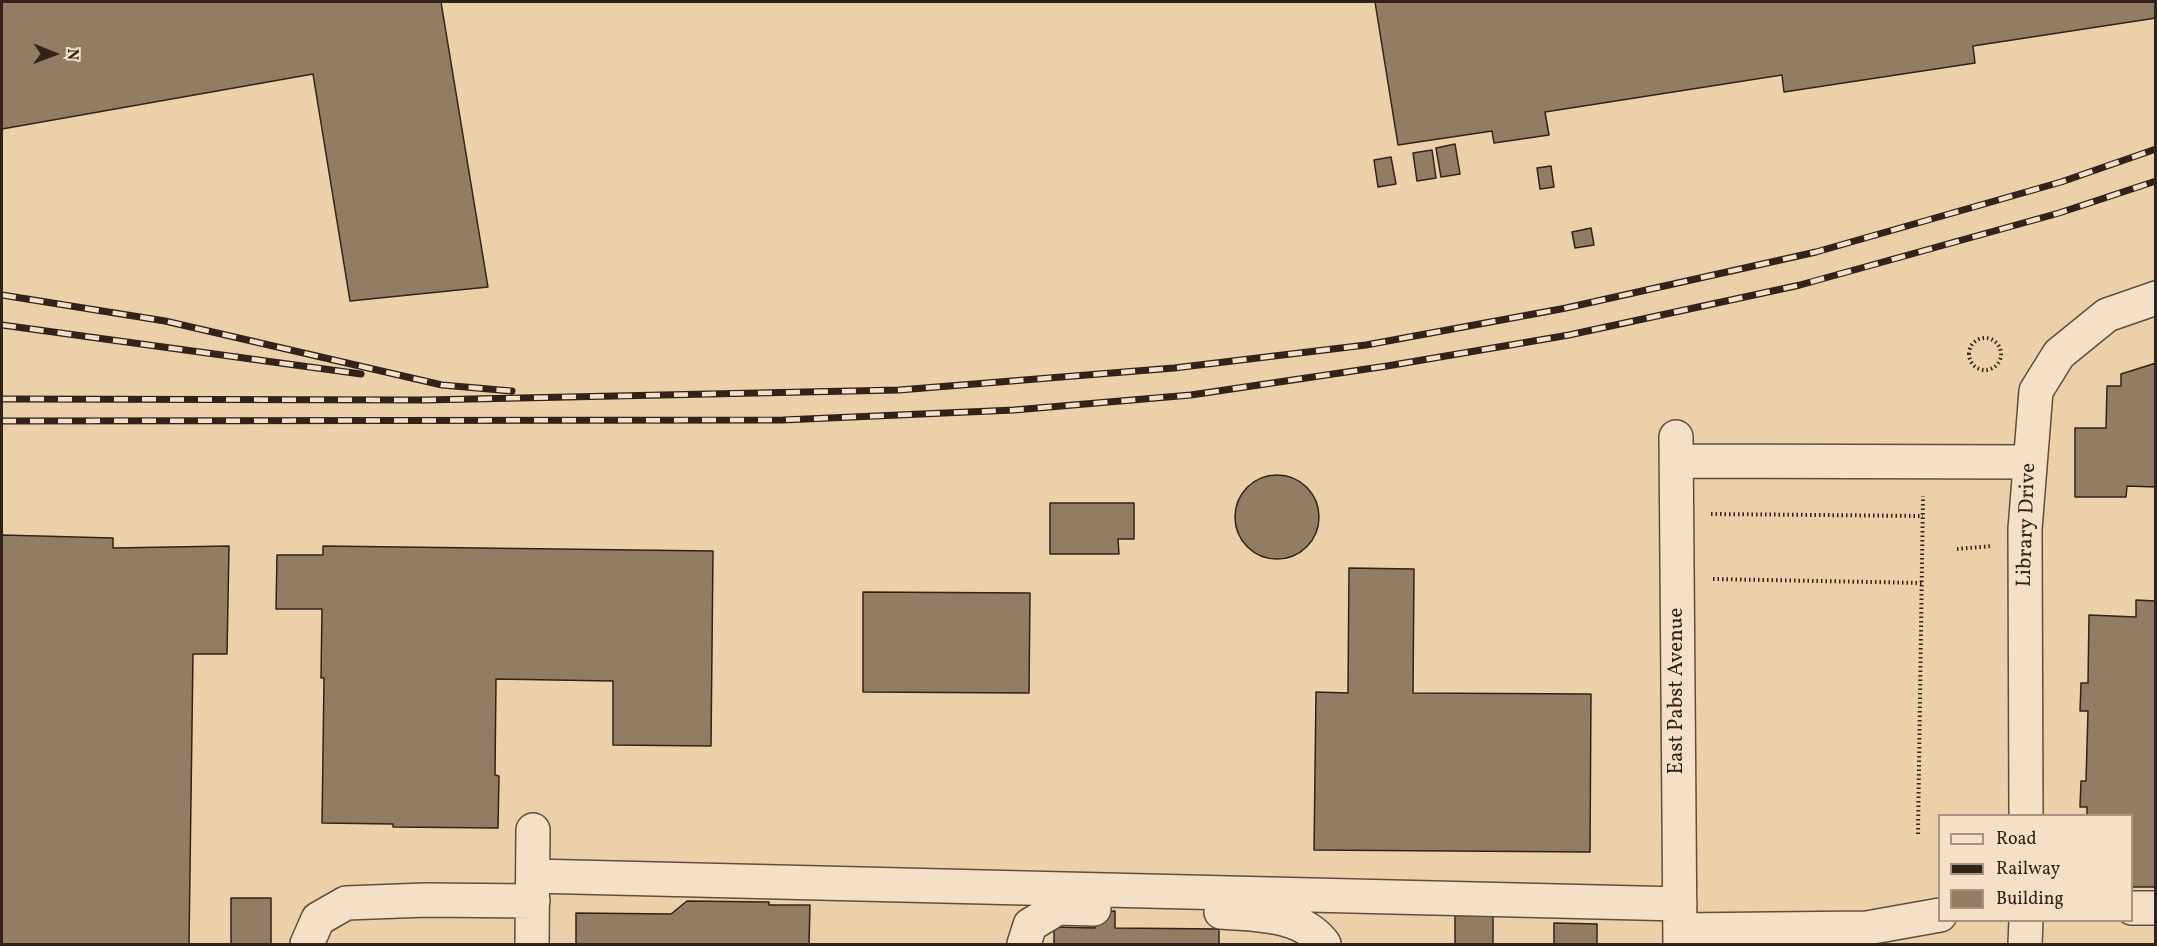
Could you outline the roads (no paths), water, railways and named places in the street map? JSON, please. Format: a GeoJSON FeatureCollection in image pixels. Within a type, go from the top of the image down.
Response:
{"type":"FeatureCollection","features":[{"type":"Feature","properties":{"kind":"street","name":"Library Drive"},"geometry":{"type":"LineString","coordinates":[[2026,814],[2025,529],[2036,391],[2058,354],[2107,315],[2156,298]]}},
{"type":"Feature","properties":{"kind":"street","name":"East Pabst Avenue"},"geometry":{"type":"LineString","coordinates":[[1680,926],[1676,449],[1924,462],[2030,462]]}},
{"type":"Feature","properties":{"kind":"street"},"geometry":{"type":"LineString","coordinates":[[532,945],[533,830]]}},
{"type":"Feature","properties":{"kind":"street"},"geometry":{"type":"LineString","coordinates":[[307,945],[318,919],[346,903],[426,900],[533,889],[1680,926],[1867,928],[1938,915]]}},
{"type":"Feature","properties":{"kind":"street"},"geometry":{"type":"LineString","coordinates":[[1024,945],[1030,925],[1058,908],[1222,912],[1292,920],[1319,938],[1324,945]]}},
{"type":"Feature","properties":{"kind":"street"},"geometry":{"type":"LineString","coordinates":[[2133,908],[2156,908]]}},
{"type":"Feature","properties":{"kind":"street"},"geometry":{"type":"LineString","coordinates":[[2025,945],[2026,922]]}},
{"type":"Feature","properties":{"kind":"railway"},"geometry":{"type":"LineString","coordinates":[[2,399],[425,400],[899,390],[1174,368],[1366,345],[1566,308],[1816,252],[2061,182],[2156,149]]}},
{"type":"Feature","properties":{"kind":"railway"},"geometry":{"type":"LineString","coordinates":[[2,421],[783,420],[1014,410],[1191,395],[1387,366],[1569,335],[1800,285],[2059,213],[2156,181]]}},
{"type":"Feature","properties":{"kind":"railway"},"geometry":{"type":"LineString","coordinates":[[2,295],[165,321],[442,385],[512,391]]}},
{"type":"Feature","properties":{"kind":"railway"},"geometry":{"type":"LineString","coordinates":[[2,325],[361,374]]}}]}
